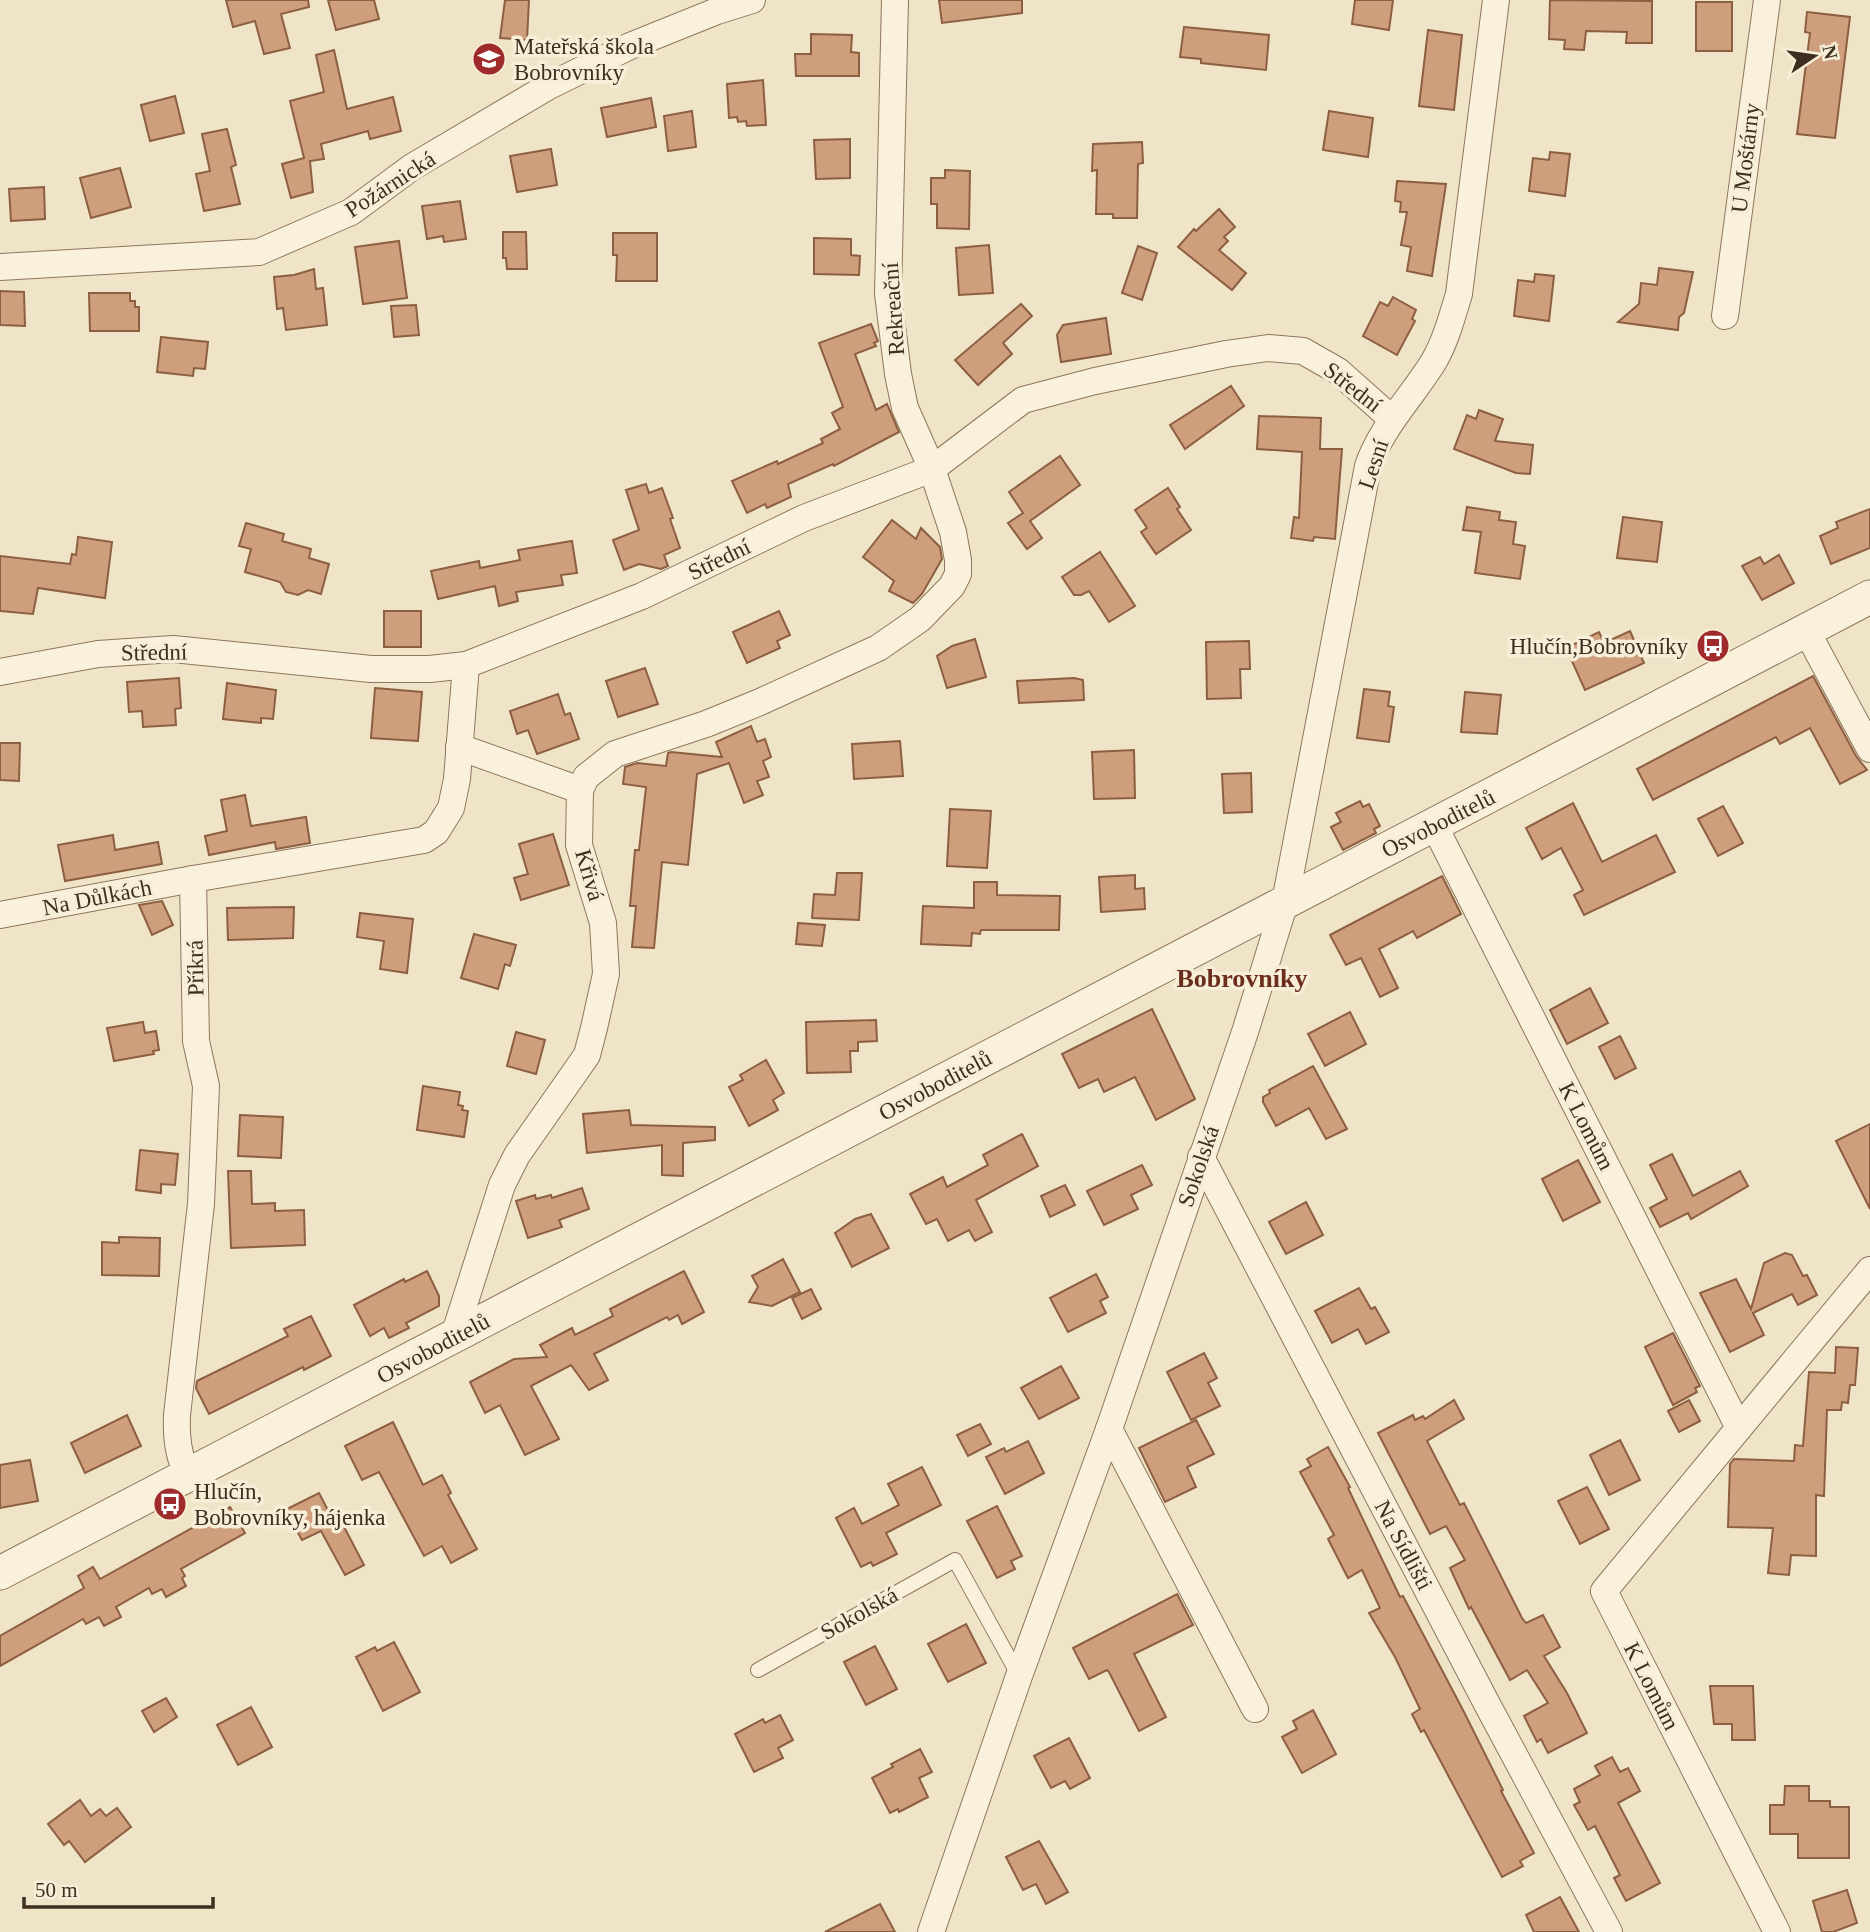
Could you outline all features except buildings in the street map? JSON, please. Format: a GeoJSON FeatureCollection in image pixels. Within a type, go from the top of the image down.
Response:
{"type":"FeatureCollection","features":[{"type":"Feature","properties":{"kind":"street","name":"Požárnická"},"geometry":{"type":"LineString","coordinates":[[0,267],[259,252],[351,212],[412,167],[549,86],[630,46],[752,0]]}},
{"type":"Feature","properties":{"kind":"street","name":"Rekreační"},"geometry":{"type":"LineString","coordinates":[[580,790],[586,777],[615,754],[706,724],[878,648],[920,619],[955,580],[958,566],[953,532],[932,469],[905,408],[888,294],[895,0]]}},
{"type":"Feature","properties":{"kind":"street","name":"Lesní"},"geometry":{"type":"LineString","coordinates":[[1285,902],[1368,467],[1375,446],[1434,361],[1449,330],[1459,294],[1496,0]]}},
{"type":"Feature","properties":{"kind":"street","name":"U Moštárny"},"geometry":{"type":"LineString","coordinates":[[1725,316],[1767,0]]}},
{"type":"Feature","properties":{"kind":"street","name":"Střední"},"geometry":{"type":"LineString","coordinates":[[0,672],[98,654],[173,649],[372,669],[430,669],[466,665],[642,596],[804,518],[932,469],[1023,400],[1226,354],[1268,348],[1303,351],[1338,371],[1392,419]]}},
{"type":"Feature","properties":{"kind":"street","name":"Osvoboditelů"},"geometry":{"type":"LineString","coordinates":[[0,1573],[1870,597]]}},
{"type":"Feature","properties":{"kind":"street"},"geometry":{"type":"LineString","coordinates":[[1807,629],[1870,749]]}},
{"type":"Feature","properties":{"kind":"street"},"geometry":{"type":"LineString","coordinates":[[193,879],[424,840],[436,832],[451,808],[466,665]]}},
{"type":"Feature","properties":{"kind":"street"},"geometry":{"type":"LineString","coordinates":[[459,747],[580,790]]}},
{"type":"Feature","properties":{"kind":"street","name":"Křivá"},"geometry":{"type":"LineString","coordinates":[[454,1336],[502,1185],[517,1155],[587,1055],[594,1028],[606,974],[603,923],[579,845],[580,790]]}},
{"type":"Feature","properties":{"kind":"street","name":"K Lomům"},"geometry":{"type":"LineString","coordinates":[[1434,825],[1740,1428]]}},
{"type":"Feature","properties":{"kind":"street","name":"Na Důlkách"},"geometry":{"type":"LineString","coordinates":[[0,915],[193,879]]}},
{"type":"Feature","properties":{"kind":"street","name":"Příkrá"},"geometry":{"type":"LineString","coordinates":[[187,1474],[179,1458],[176,1439],[177,1415],[201,1204],[206,1086],[196,1041],[193,879]]}},
{"type":"Feature","properties":{"kind":"street","name":"Sokolská"},"geometry":{"type":"LineString","coordinates":[[931,1932],[1019,1676],[1109,1430],[1245,1032],[1285,902]]}},
{"type":"Feature","properties":{"kind":"street","name":"Na Sídlišti"},"geometry":{"type":"LineString","coordinates":[[1201,1157],[1609,1932]]}},
{"type":"Feature","properties":{"kind":"street","name":"K Lomům"},"geometry":{"type":"LineString","coordinates":[[1777,1932],[1604,1591],[1870,1270]]}},
{"type":"Feature","properties":{"kind":"street"},"geometry":{"type":"LineString","coordinates":[[1109,1430],[1255,1709]]}},
{"type":"Feature","properties":{"kind":"lane","name":"Sokolská"},"geometry":{"type":"LineString","coordinates":[[758,1670],[954,1560],[1019,1676]]}},
{"type":"Feature","properties":{"kind":"place","name":"Mateřská škola Bobrovníky"},"geometry":{"type":"Point","coordinates":[489,59]}},
{"type":"Feature","properties":{"kind":"place","name":"Hlučín,Bobrovníky"},"geometry":{"type":"Point","coordinates":[1713,646]}},
{"type":"Feature","properties":{"kind":"place","name":"Hlučín, Bobrovníky, hájenka"},"geometry":{"type":"Point","coordinates":[170,1504]}},
{"type":"Feature","properties":{"kind":"district","name":"Bobrovníky"},"geometry":{"type":"Point","coordinates":[1242,978]}}]}
